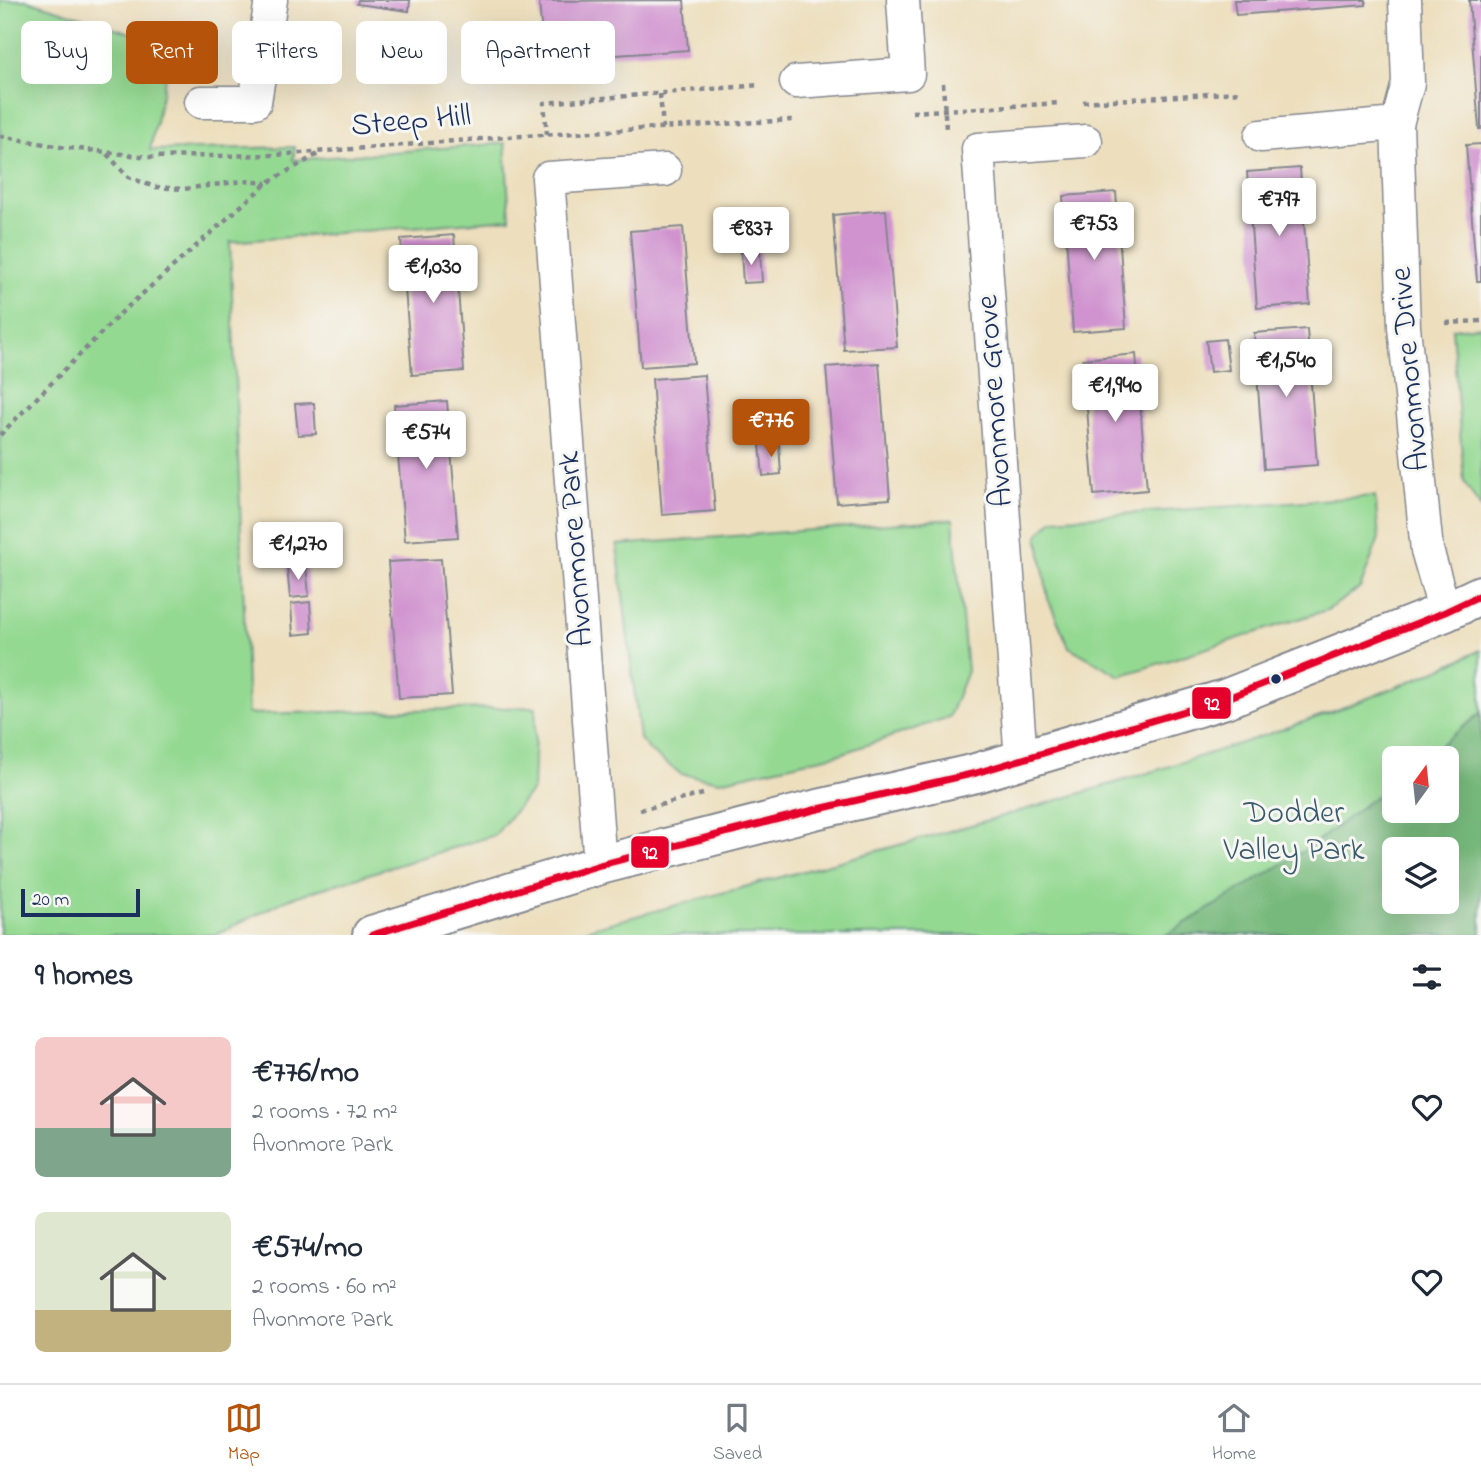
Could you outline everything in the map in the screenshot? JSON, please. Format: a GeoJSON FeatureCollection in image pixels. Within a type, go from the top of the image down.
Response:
{"type":"FeatureCollection","features":[{"type":"Feature","properties":{"kind":"street"},"geometry":{"type":"LineString","coordinates":[[201,102],[255,102],[271,0]]}},
{"type":"Feature","properties":{"kind":"street"},"geometry":{"type":"LineString","coordinates":[[796,82],[908,74],[903,0]]}},
{"type":"Feature","properties":{"kind":"street","name":"Avonmore Drive"},"geometry":{"type":"LineString","coordinates":[[1405,0],[1408,83],[1397,124],[1405,340],[1427,550],[1445,612]]}},
{"type":"Feature","properties":{"kind":"street"},"geometry":{"type":"LineString","coordinates":[[1261,136],[1397,124]]}},
{"type":"Feature","properties":{"kind":"street","name":"Avonmore Grove"},"geometry":{"type":"LineString","coordinates":[[1021,761],[978,149],[1086,141]]}},
{"type":"Feature","properties":{"kind":"street","name":"Avonmore Park"},"geometry":{"type":"LineString","coordinates":[[600,865],[548,178],[665,170]]}},
{"type":"Feature","properties":{"kind":"street"},"geometry":{"type":"LineString","coordinates":[[372,935],[600,865],[1021,761],[1225,699],[1445,612],[1481,595]]}},
{"type":"Feature","properties":{"kind":"path"},"geometry":{"type":"LineString","coordinates":[[547,135],[544,103],[796,82]]}},
{"type":"Feature","properties":{"kind":"path"},"geometry":{"type":"LineString","coordinates":[[943,82],[947,136]]}},
{"type":"Feature","properties":{"kind":"path"},"geometry":{"type":"LineString","coordinates":[[660,94],[663,128]]}},
{"type":"Feature","properties":{"kind":"path","name":"Steep Hill"},"geometry":{"type":"LineString","coordinates":[[0,136],[149,157],[319,153],[507,137]]}},
{"type":"Feature","properties":{"kind":"path"},"geometry":{"type":"LineString","coordinates":[[107,153],[128,177],[155,187],[184,189],[243,181],[267,183]]}},
{"type":"Feature","properties":{"kind":"path"},"geometry":{"type":"LineString","coordinates":[[0,435],[122,312],[267,183],[319,153]]}},
{"type":"Feature","properties":{"kind":"path"},"geometry":{"type":"LineString","coordinates":[[1446,323],[1481,321]]}},
{"type":"Feature","properties":{"kind":"path"},"geometry":{"type":"LineString","coordinates":[[640,810],[707,793]]}},
{"type":"Feature","properties":{"kind":"green space"},"geometry":{"type":"Polygon","coordinates":[[[0,0],[27,0],[93,21],[21,21],[21,84],[112,84],[112,27],[126,31],[126,84],[164,84],[150,150],[295,147],[293,160],[505,143],[510,219],[230,242],[248,714],[536,707],[533,789],[495,835],[288,899],[215,935],[0,935],[0,0]]]}},
{"type":"Feature","properties":{"kind":"green space"},"geometry":{"type":"Polygon","coordinates":[[[1481,326],[1481,508],[1464,482],[1452,329],[1481,326]]]}},
{"type":"Feature","properties":{"kind":"green space"},"geometry":{"type":"Polygon","coordinates":[[[1375,496],[1379,538],[1360,588],[1327,610],[1120,676],[1069,647],[1048,599],[1038,535],[1053,519],[1375,496]]]}},
{"type":"Feature","properties":{"kind":"green space"},"geometry":{"type":"Polygon","coordinates":[[[953,519],[967,671],[949,717],[840,754],[720,781],[681,774],[651,752],[640,739],[617,545],[953,519]]]}},
{"type":"Feature","properties":{"kind":"green space","name":"Dodder Valley Park"},"geometry":{"type":"Polygon","coordinates":[[[1481,650],[1481,935],[566,935],[924,838],[1138,776],[1312,719],[1397,687],[1481,650]]]}},
{"type":"Feature","properties":{"kind":"green space"},"geometry":{"type":"Polygon","coordinates":[[[1481,713],[1481,935],[1166,935],[1310,847],[1382,791],[1382,823],[1459,823],[1460,746],[1439,746],[1481,713]]]}},
{"type":"Feature","properties":{"kind":"building"},"geometry":{"type":"Polygon","coordinates":[[[358,0],[410,0],[409,11],[357,4],[358,0]]]}},
{"type":"Feature","properties":{"kind":"building"},"geometry":{"type":"Polygon","coordinates":[[[684,0],[688,50],[615,55],[615,21],[541,21],[539,1],[684,0]]]}},
{"type":"Feature","properties":{"kind":"building"},"geometry":{"type":"Polygon","coordinates":[[[1234,0],[1366,0],[1366,5],[1236,15],[1234,0]]]}},
{"type":"Feature","properties":{"kind":"building"},"geometry":{"type":"Polygon","coordinates":[[[1469,0],[1481,0],[1481,129],[1479,129],[1469,0]]]}},
{"type":"Feature","properties":{"kind":"building"},"geometry":{"type":"Polygon","coordinates":[[[1481,144],[1481,281],[1477,281],[1466,145],[1481,144]]]}},
{"type":"Feature","properties":{"kind":"building"},"geometry":{"type":"Polygon","coordinates":[[[1300,168],[1310,304],[1257,308],[1247,172],[1300,168]]]}},
{"type":"Feature","properties":{"kind":"building"},"geometry":{"type":"Polygon","coordinates":[[[1116,192],[1126,328],[1073,332],[1063,196],[1116,192]]]}},
{"type":"Feature","properties":{"kind":"building"},"geometry":{"type":"Polygon","coordinates":[[[886,210],[897,347],[844,350],[833,215],[886,210]]]}},
{"type":"Feature","properties":{"kind":"building"},"geometry":{"type":"Polygon","coordinates":[[[683,227],[694,363],[641,367],[630,231],[683,227]]]}},
{"type":"Feature","properties":{"kind":"building"},"geometry":{"type":"Polygon","coordinates":[[[454,235],[464,371],[412,375],[401,239],[454,235]]]}},
{"type":"Feature","properties":{"kind":"building"},"geometry":{"type":"Polygon","coordinates":[[[760,251],[762,282],[743,283],[741,252],[760,251]]]}},
{"type":"Feature","properties":{"kind":"building"},"geometry":{"type":"Polygon","coordinates":[[[1307,329],[1317,465],[1264,469],[1254,333],[1307,329]]]}},
{"type":"Feature","properties":{"kind":"building"},"geometry":{"type":"Polygon","coordinates":[[[1225,339],[1229,370],[1210,372],[1206,341],[1225,339]]]}},
{"type":"Feature","properties":{"kind":"building"},"geometry":{"type":"Polygon","coordinates":[[[1136,354],[1147,490],[1094,495],[1083,359],[1136,354]]]}},
{"type":"Feature","properties":{"kind":"building"},"geometry":{"type":"Polygon","coordinates":[[[879,363],[890,499],[837,503],[826,367],[879,363]]]}},
{"type":"Feature","properties":{"kind":"building"},"geometry":{"type":"Polygon","coordinates":[[[704,375],[715,511],[662,515],[652,379],[704,375]]]}},
{"type":"Feature","properties":{"kind":"building"},"geometry":{"type":"Polygon","coordinates":[[[447,401],[458,537],[405,541],[394,405],[447,401]]]}},
{"type":"Feature","properties":{"kind":"building"},"geometry":{"type":"Polygon","coordinates":[[[314,403],[316,434],[298,435],[295,404],[314,403]]]}},
{"type":"Feature","properties":{"kind":"building"},"geometry":{"type":"Polygon","coordinates":[[[797,408],[800,438],[781,440],[778,409],[797,408]]]}},
{"type":"Feature","properties":{"kind":"building"},"geometry":{"type":"Polygon","coordinates":[[[779,443],[781,474],[763,476],[760,445],[779,443]]]}},
{"type":"Feature","properties":{"kind":"building"},"geometry":{"type":"Polygon","coordinates":[[[441,559],[452,695],[399,698],[388,562],[441,559]]]}},
{"type":"Feature","properties":{"kind":"building"},"geometry":{"type":"Polygon","coordinates":[[[306,565],[309,596],[290,598],[287,567],[306,565]]]}},
{"type":"Feature","properties":{"kind":"building"},"geometry":{"type":"Polygon","coordinates":[[[310,602],[312,633],[293,635],[291,604],[310,602]]]}},
{"type":"Feature","properties":{"kind":"transit line","name":"92"},"geometry":{"type":"LineString","coordinates":[[372,935],[600,865],[814,810],[976,773],[1225,699],[1445,612],[1481,595]]}}]}
